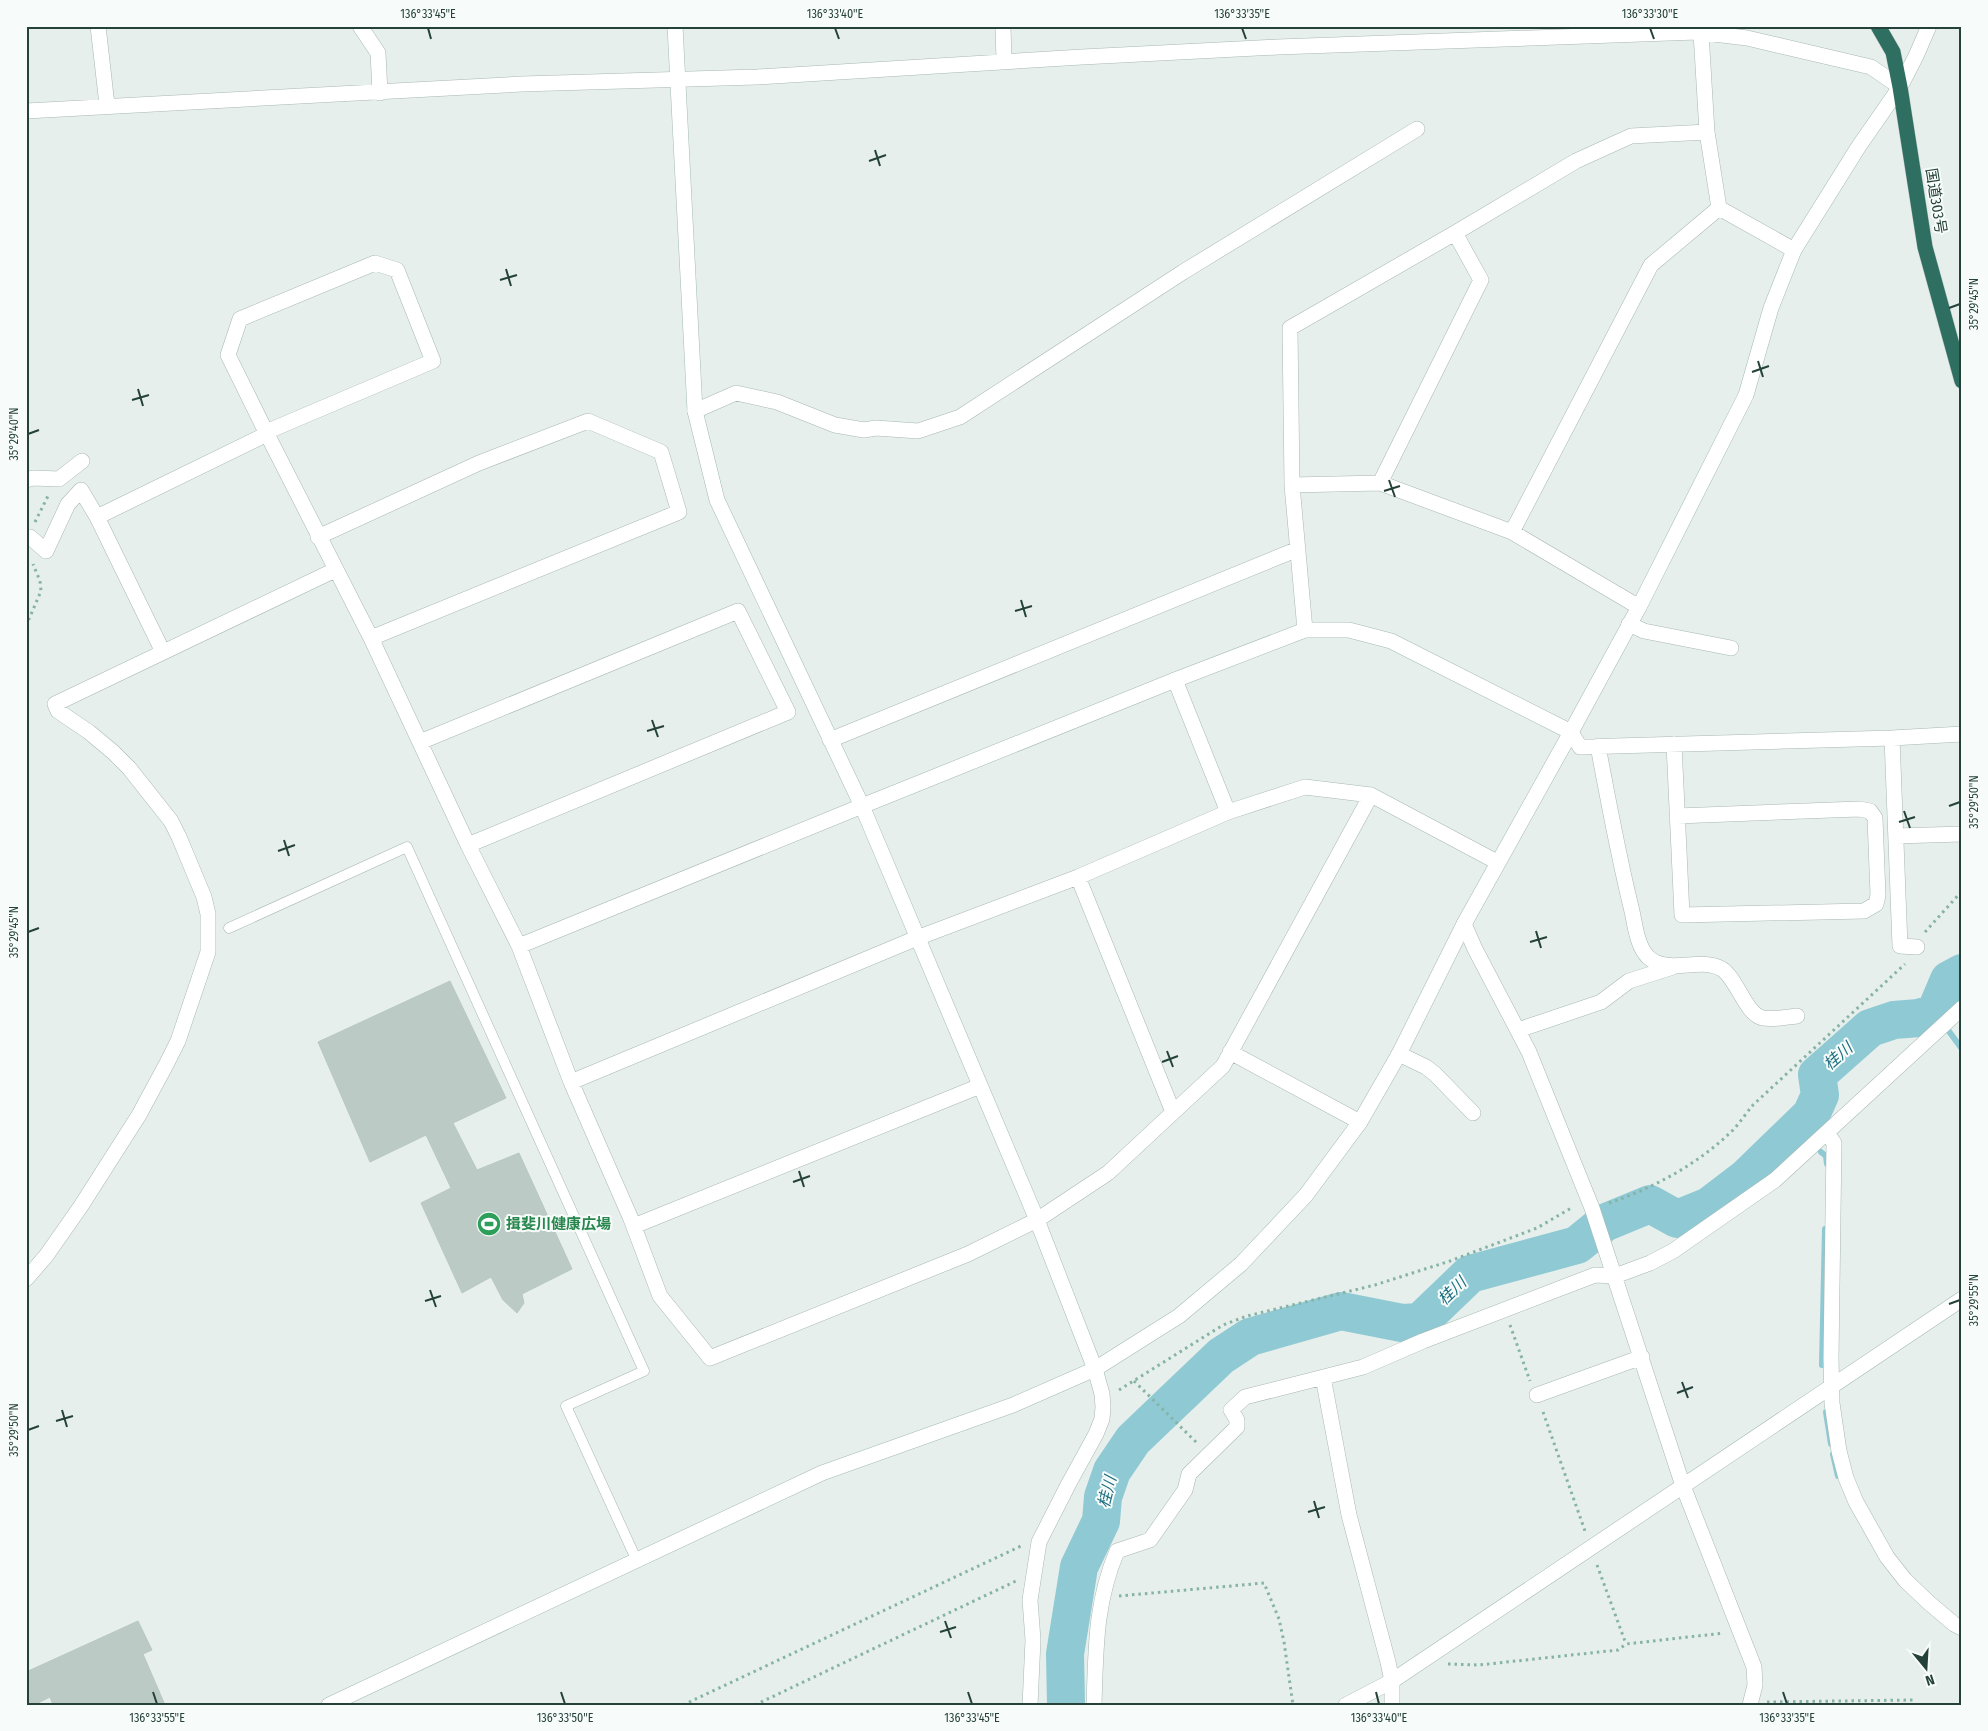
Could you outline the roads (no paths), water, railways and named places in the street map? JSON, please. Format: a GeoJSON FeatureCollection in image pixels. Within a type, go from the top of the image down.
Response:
{"type":"FeatureCollection","features":[{"type":"Feature","properties":{"kind":"highway","name":"国道303号"},"geometry":{"type":"LineString","coordinates":[[1878,26],[1893,52],[1925,247],[1962,381]]}},
{"type":"Feature","properties":{"kind":"street"},"geometry":{"type":"LineString","coordinates":[[98,26],[107,105]]}},
{"type":"Feature","properties":{"kind":"street"},"geometry":{"type":"LineString","coordinates":[[360,26],[378,53],[380,93]]}},
{"type":"Feature","properties":{"kind":"street"},"geometry":{"type":"LineString","coordinates":[[675,26],[695,411],[717,500],[862,806],[1037,1220],[1095,1369],[1102,1394],[1102,1419],[1096,1434],[1039,1542],[1030,1600],[1034,1640],[1030,1705]]}},
{"type":"Feature","properties":{"kind":"street"},"geometry":{"type":"LineString","coordinates":[[1003,26],[1004,62]]}},
{"type":"Feature","properties":{"kind":"street"},"geometry":{"type":"LineString","coordinates":[[329,1705],[822,1473],[1013,1405],[1095,1369],[1179,1316],[1242,1264],[1306,1195],[1360,1122],[1399,1054],[1497,862],[1571,732],[1639,606],[1746,395],[1770,308],[1794,250],[1859,146],[1900,87],[1916,56],[1928,26]]}},
{"type":"Feature","properties":{"kind":"street"},"geometry":{"type":"LineString","coordinates":[[26,111],[107,105],[380,93],[522,84],[757,77],[1278,47],[1701,33],[1747,38],[1871,67],[1900,87]]}},
{"type":"Feature","properties":{"kind":"street"},"geometry":{"type":"LineString","coordinates":[[1701,33],[1708,132],[1718,208]]}},
{"type":"Feature","properties":{"kind":"street"},"geometry":{"type":"LineString","coordinates":[[695,411],[736,393],[777,402],[835,426],[864,430],[876,428],[918,431],[960,417],[1183,272],[1417,129]]}},
{"type":"Feature","properties":{"kind":"street"},"geometry":{"type":"LineString","coordinates":[[1305,630],[1292,485],[1290,328],[1576,161],[1631,136],[1708,132]]}},
{"type":"Feature","properties":{"kind":"street"},"geometry":{"type":"LineString","coordinates":[[1718,208],[1794,250]]}},
{"type":"Feature","properties":{"kind":"street"},"geometry":{"type":"LineString","coordinates":[[1512,532],[1651,265],[1718,208]]}},
{"type":"Feature","properties":{"kind":"street"},"geometry":{"type":"LineString","coordinates":[[1380,483],[1482,280],[1455,233]]}},
{"type":"Feature","properties":{"kind":"street"},"geometry":{"type":"LineString","coordinates":[[97,517],[267,433],[432,361],[396,270],[376,263],[240,319],[228,355],[267,433],[318,537],[371,638],[468,845],[519,946],[572,1082],[634,1226],[660,1296],[710,1358],[968,1254],[1037,1220],[1108,1173],[1223,1066],[1371,795]]}},
{"type":"Feature","properties":{"kind":"street"},"geometry":{"type":"LineString","coordinates":[[318,537],[480,463],[588,421],[661,452],[679,512],[371,638]]}},
{"type":"Feature","properties":{"kind":"street"},"geometry":{"type":"LineString","coordinates":[[26,480],[33,478],[59,478],[82,461]]}},
{"type":"Feature","properties":{"kind":"street"},"geometry":{"type":"LineString","coordinates":[[1292,485],[1380,483],[1512,532],[1639,606]]}},
{"type":"Feature","properties":{"kind":"street"},"geometry":{"type":"LineString","coordinates":[[30,537],[46,550],[68,504],[81,490],[97,517],[163,652]]}},
{"type":"Feature","properties":{"kind":"street"},"geometry":{"type":"LineString","coordinates":[[830,740],[1298,549]]}},
{"type":"Feature","properties":{"kind":"street"},"geometry":{"type":"LineString","coordinates":[[26,1278],[51,1250],[139,1115],[178,1041],[208,952],[208,914],[204,898],[171,821],[118,757],[89,732],[58,711],[56,704],[335,570]]}},
{"type":"Feature","properties":{"kind":"street"},"geometry":{"type":"LineString","coordinates":[[420,742],[738,611],[788,712],[468,845]]}},
{"type":"Feature","properties":{"kind":"street"},"geometry":{"type":"LineString","coordinates":[[1629,624],[1644,631],[1731,648]]}},
{"type":"Feature","properties":{"kind":"street"},"geometry":{"type":"LineString","coordinates":[[519,946],[1175,680],[1305,630],[1349,630],[1391,641],[1571,732],[1580,747],[1892,738],[1962,734]]}},
{"type":"Feature","properties":{"kind":"street"},"geometry":{"type":"LineString","coordinates":[[1175,680],[1228,812]]}},
{"type":"Feature","properties":{"kind":"street"},"geometry":{"type":"LineString","coordinates":[[1892,738],[1900,946],[1916,947]]}},
{"type":"Feature","properties":{"kind":"street"},"geometry":{"type":"LineString","coordinates":[[1674,744],[1677,816],[1682,915],[1864,911],[1876,904],[1878,895],[1875,818],[1870,811],[1859,808],[1677,816]]}},
{"type":"Feature","properties":{"kind":"street"},"geometry":{"type":"LineString","coordinates":[[1598,746],[1623,871],[1641,946],[1648,957],[1658,963],[1676,966],[1712,965],[1723,970],[1733,981],[1753,1012],[1762,1018],[1797,1016]]}},
{"type":"Feature","properties":{"kind":"street"},"geometry":{"type":"LineString","coordinates":[[572,1082],[917,938],[1078,877],[1228,812],[1305,787],[1371,795],[1497,862]]}},
{"type":"Feature","properties":{"kind":"street"},"geometry":{"type":"LineString","coordinates":[[1896,836],[1962,834]]}},
{"type":"Feature","properties":{"kind":"street"},"geometry":{"type":"LineString","coordinates":[[1078,877],[1173,1112]]}},
{"type":"Feature","properties":{"kind":"street"},"geometry":{"type":"LineString","coordinates":[[1464,924],[1475,949],[1530,1052],[1590,1203],[1683,1486],[1754,1667],[1755,1685],[1751,1704]]}},
{"type":"Feature","properties":{"kind":"street"},"geometry":{"type":"LineString","coordinates":[[1518,1030],[1600,1002],[1629,981],[1676,966]]}},
{"type":"Feature","properties":{"kind":"street"},"geometry":{"type":"LineString","coordinates":[[1094,1705],[1097,1631],[1101,1597],[1117,1551],[1150,1540],[1185,1490],[1189,1474],[1237,1427],[1237,1420],[1231,1410],[1245,1397],[1362,1367],[1423,1341],[1595,1274],[1614,1272],[1650,1263],[1696,1236],[1775,1180],[1962,1008]]}},
{"type":"Feature","properties":{"kind":"street"},"geometry":{"type":"LineString","coordinates":[[1230,1052],[1360,1122]]}},
{"type":"Feature","properties":{"kind":"street"},"geometry":{"type":"LineString","coordinates":[[1399,1054],[1426,1067],[1435,1074],[1473,1113]]}},
{"type":"Feature","properties":{"kind":"street"},"geometry":{"type":"LineString","coordinates":[[634,1226],[980,1086]]}},
{"type":"Feature","properties":{"kind":"street"},"geometry":{"type":"LineString","coordinates":[[1826,1133],[1834,1143],[1832,1386],[1834,1422],[1846,1478],[1856,1502],[1887,1557],[1905,1580],[1928,1602],[1954,1624],[1962,1628]]}},
{"type":"Feature","properties":{"kind":"street"},"geometry":{"type":"LineString","coordinates":[[1346,1705],[1392,1681],[1418,1664],[1962,1299]]}},
{"type":"Feature","properties":{"kind":"street"},"geometry":{"type":"LineString","coordinates":[[1537,1395],[1642,1357]]}},
{"type":"Feature","properties":{"kind":"street"},"geometry":{"type":"LineString","coordinates":[[1323,1377],[1349,1515],[1392,1681],[1392,1705]]}},
{"type":"Feature","properties":{"kind":"lane"},"geometry":{"type":"LineString","coordinates":[[229,928],[407,847],[644,1371],[566,1406],[637,1561]]}},
{"type":"Feature","properties":{"kind":"waterway","name":"桂川"},"geometry":{"type":"LineString","coordinates":[[1066,1705],[1065,1654],[1079,1567],[1101,1521],[1103,1497],[1112,1471],[1133,1440],[1221,1356],[1250,1337],[1341,1311],[1402,1323],[1420,1322],[1470,1274],[1577,1245],[1604,1223],[1650,1204],[1677,1219],[1709,1206],[1747,1177],[1811,1115],[1820,1095],[1817,1075],[1870,1028],[1894,1020],[1919,1018],[1935,1013],[1949,980],[1962,973]]}},
{"type":"Feature","properties":{"kind":"waterway"},"geometry":{"type":"LineString","coordinates":[[1948,1030],[1962,1049]]}},
{"type":"Feature","properties":{"kind":"waterway"},"geometry":{"type":"LineString","coordinates":[[1800,1126],[1810,1140]]}},
{"type":"Feature","properties":{"kind":"waterway"},"geometry":{"type":"LineString","coordinates":[[1821,1152],[1826,1156],[1827,1164]]}},
{"type":"Feature","properties":{"kind":"waterway"},"geometry":{"type":"LineString","coordinates":[[1822,1365],[1825,1229]]}},
{"type":"Feature","properties":{"kind":"waterway"},"geometry":{"type":"LineString","coordinates":[[1826,1412],[1831,1444]]}},
{"type":"Feature","properties":{"kind":"waterway"},"geometry":{"type":"LineString","coordinates":[[1833,1454],[1838,1476]]}},
{"type":"Feature","properties":{"kind":"place","name":"揖斐川健康広場"},"geometry":{"type":"Point","coordinates":[489,1224]}}]}
